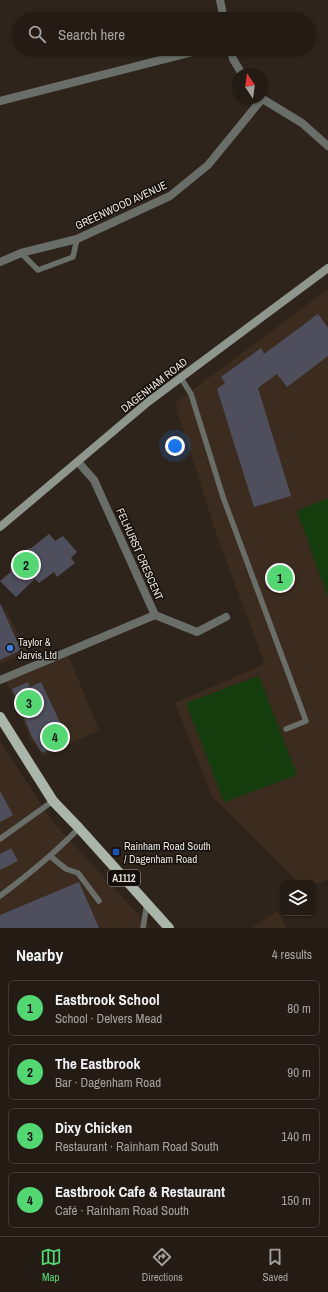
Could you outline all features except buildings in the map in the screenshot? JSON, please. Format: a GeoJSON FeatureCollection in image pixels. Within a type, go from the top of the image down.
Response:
{"type":"FeatureCollection","features":[{"type":"Feature","properties":{"kind":"main road","name":"A1112"},"geometry":{"type":"LineString","coordinates":[[0,718],[52,801],[79,828],[169,928]]}},
{"type":"Feature","properties":{"kind":"street"},"geometry":{"type":"LineString","coordinates":[[220,0],[223,12]]}},
{"type":"Feature","properties":{"kind":"street"},"geometry":{"type":"LineString","coordinates":[[0,102],[177,56]]}},
{"type":"Feature","properties":{"kind":"street"},"geometry":{"type":"LineString","coordinates":[[232,56],[238,68]]}},
{"type":"Feature","properties":{"kind":"street"},"geometry":{"type":"LineString","coordinates":[[268,102],[302,123],[328,146]]}},
{"type":"Feature","properties":{"kind":"street","name":"GREENWOOD AVENUE"},"geometry":{"type":"LineString","coordinates":[[0,262],[21,253],[77,238],[170,196],[208,165],[257,104]]}},
{"type":"Feature","properties":{"kind":"street","name":"DAGENHAM ROAD"},"geometry":{"type":"LineString","coordinates":[[0,527],[148,402],[328,268]]}},
{"type":"Feature","properties":{"kind":"street","name":"FELHURST CRESCENT"},"geometry":{"type":"LineString","coordinates":[[0,680],[155,615],[94,480],[78,462]]}},
{"type":"Feature","properties":{"kind":"street"},"geometry":{"type":"LineString","coordinates":[[155,615],[197,632],[226,616]]}},
{"type":"Feature","properties":{"kind":"lane"},"geometry":{"type":"LineString","coordinates":[[21,253],[38,270],[73,257],[77,238]]}},
{"type":"Feature","properties":{"kind":"lane"},"geometry":{"type":"LineString","coordinates":[[181,378],[192,394],[223,497],[306,721],[286,729]]}},
{"type":"Feature","properties":{"kind":"lane"},"geometry":{"type":"LineString","coordinates":[[0,839],[52,801]]}},
{"type":"Feature","properties":{"kind":"lane"},"geometry":{"type":"LineString","coordinates":[[0,896],[50,856],[79,828]]}},
{"type":"Feature","properties":{"kind":"lane"},"geometry":{"type":"LineString","coordinates":[[50,856],[66,869],[78,873],[99,901]]}},
{"type":"Feature","properties":{"kind":"lane"},"geometry":{"type":"LineString","coordinates":[[143,928],[147,903]]}},
{"type":"Feature","properties":{"kind":"shaded area"},"geometry":{"type":"Polygon","coordinates":[[[328,289],[328,879],[316,885],[316,880],[296,880],[212,796],[175,703],[265,664],[217,536],[175,403],[328,289]]]}},
{"type":"Feature","properties":{"kind":"shaded area"},"geometry":{"type":"Polygon","coordinates":[[[6,610],[27,651],[0,665],[0,613],[6,610]]]}},
{"type":"Feature","properties":{"kind":"shaded area"},"geometry":{"type":"Polygon","coordinates":[[[66,650],[99,730],[44,756],[31,741],[4,676],[66,650]]]}},
{"type":"Feature","properties":{"kind":"shaded area"},"geometry":{"type":"Polygon","coordinates":[[[0,741],[52,821],[151,928],[0,928],[0,741]]]}},
{"type":"Feature","properties":{"kind":"shaded area"},"geometry":{"type":"Polygon","coordinates":[[[278,911],[287,928],[251,928],[278,911]]]}},
{"type":"Feature","properties":{"kind":"green space"},"geometry":{"type":"Polygon","coordinates":[[[328,498],[328,597],[297,511],[328,498]]]}},
{"type":"Feature","properties":{"kind":"green space"},"geometry":{"type":"Polygon","coordinates":[[[259,676],[297,775],[224,802],[186,703],[259,676]]]}},
{"type":"Feature","properties":{"kind":"place","name":"The Eastbrook"},"geometry":{"type":"Point","coordinates":[26,565]}},
{"type":"Feature","properties":{"kind":"place","name":"Eastbrook School"},"geometry":{"type":"Point","coordinates":[280,578]}},
{"type":"Feature","properties":{"kind":"place","name":"Taylor & Jarvis Ltd"},"geometry":{"type":"Point","coordinates":[10,648]}},
{"type":"Feature","properties":{"kind":"place","name":"Dixy Chicken"},"geometry":{"type":"Point","coordinates":[29,703]}},
{"type":"Feature","properties":{"kind":"place","name":"Eastbrook Cafe & Restaurant"},"geometry":{"type":"Point","coordinates":[55,737]}},
{"type":"Feature","properties":{"kind":"place","name":"Rainham Road South / Dagenham Road"},"geometry":{"type":"Point","coordinates":[116,852]}}]}
